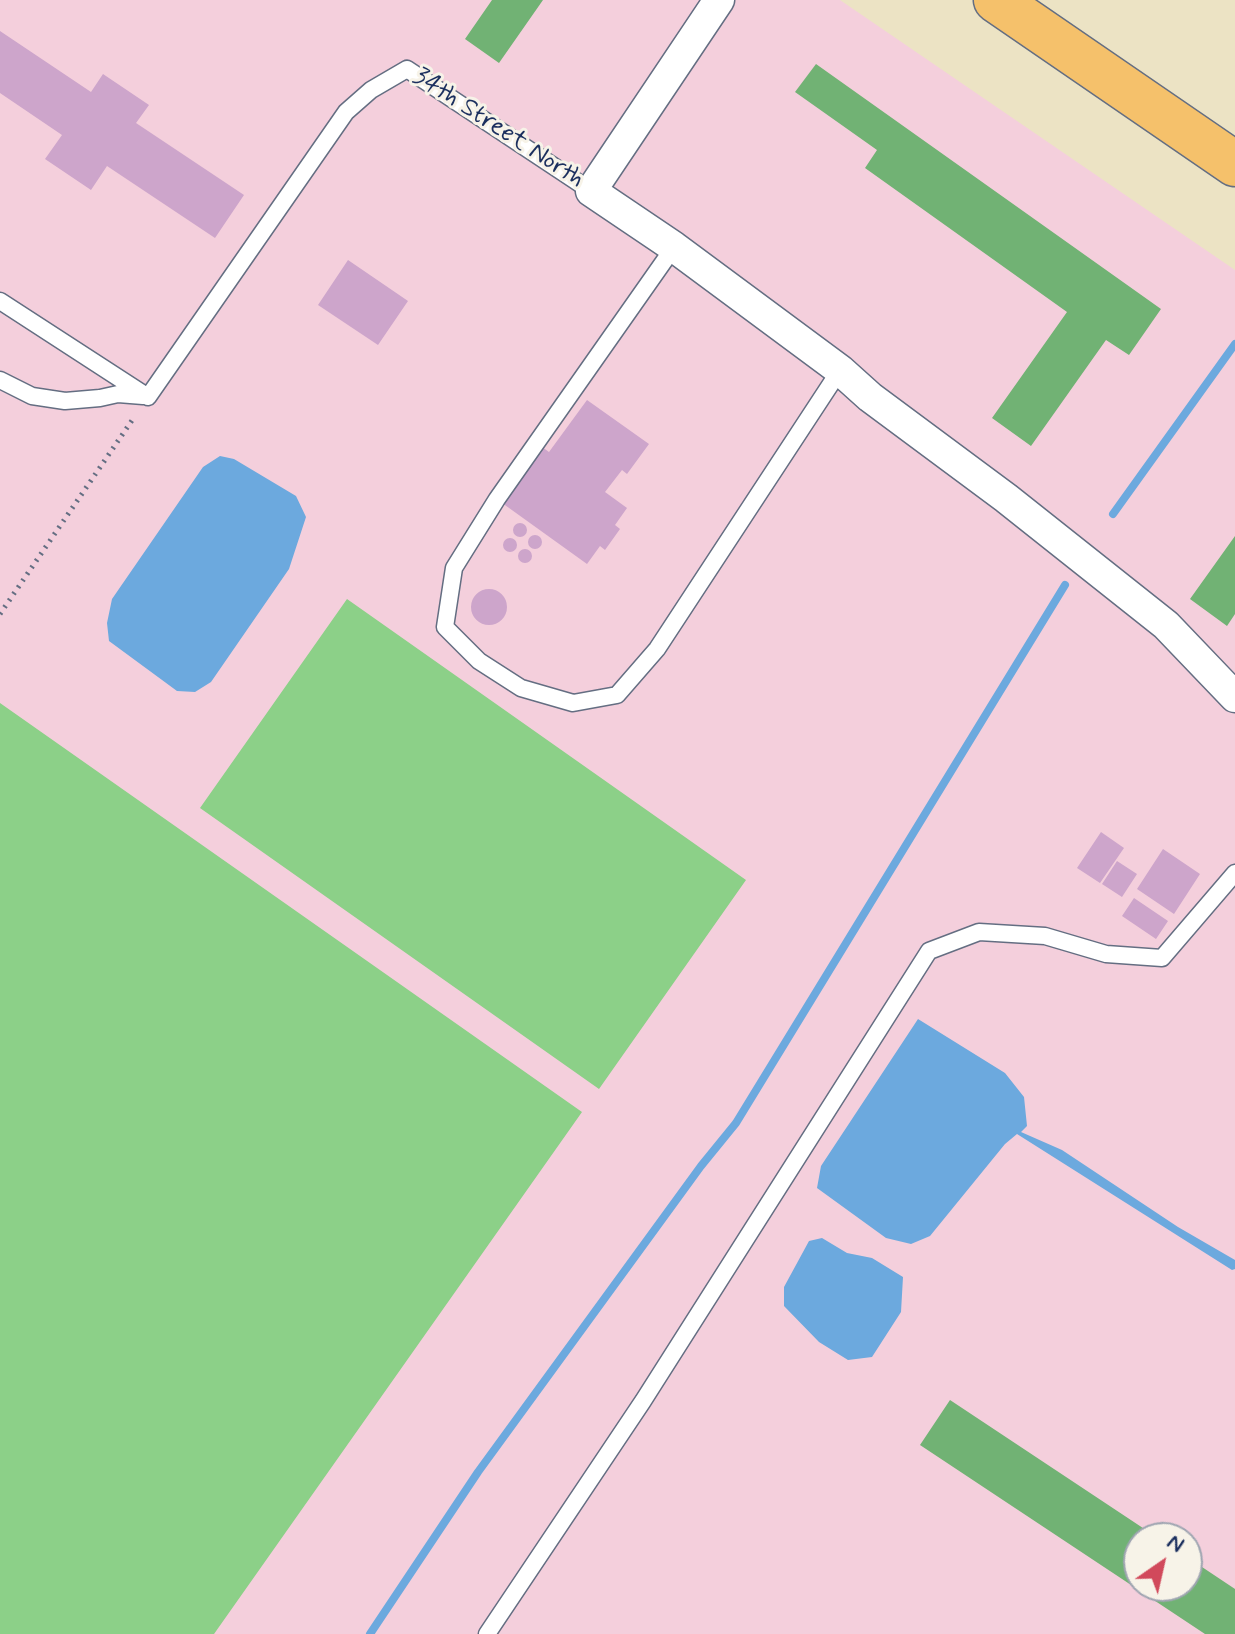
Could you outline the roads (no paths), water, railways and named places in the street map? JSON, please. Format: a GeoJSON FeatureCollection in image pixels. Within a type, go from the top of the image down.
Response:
{"type":"FeatureCollection","features":[{"type":"Feature","properties":{"kind":"main road"},"geometry":{"type":"LineString","coordinates":[[996,0],[1235,164]]}},
{"type":"Feature","properties":{"kind":"street","name":"34th Street North"},"geometry":{"type":"LineString","coordinates":[[591,191],[719,0]]}},
{"type":"Feature","properties":{"kind":"street"},"geometry":{"type":"LineString","coordinates":[[591,191],[674,247],[1006,498],[1166,625],[1235,697]]}},
{"type":"Feature","properties":{"kind":"lane","name":"34th Street North"},"geometry":{"type":"LineString","coordinates":[[148,397],[346,112],[371,90],[407,69],[591,191]]}},
{"type":"Feature","properties":{"kind":"lane"},"geometry":{"type":"LineString","coordinates":[[674,247],[497,499],[454,568],[445,627],[479,661],[521,688],[573,703],[617,695],[657,649],[840,370]]}},
{"type":"Feature","properties":{"kind":"lane"},"geometry":{"type":"LineString","coordinates":[[0,301],[148,397]]}},
{"type":"Feature","properties":{"kind":"lane"},"geometry":{"type":"LineString","coordinates":[[0,380],[32,396],[65,401],[118,394],[148,397]]}},
{"type":"Feature","properties":{"kind":"lane"},"geometry":{"type":"LineString","coordinates":[[487,1634],[643,1401],[929,951],[979,932],[1045,936],[1106,954],[1162,958],[1235,873]]}},
{"type":"Feature","properties":{"kind":"water"},"geometry":{"type":"Polygon","coordinates":[[[220,456],[234,459],[296,496],[306,517],[289,569],[211,682],[195,692],[177,691],[109,641],[107,623],[112,599],[203,467],[220,456]]]}},
{"type":"Feature","properties":{"kind":"water"},"geometry":{"type":"Polygon","coordinates":[[[918,1019],[1005,1073],[1024,1097],[1027,1126],[1021,1132],[1062,1150],[1178,1227],[1235,1260],[1235,1269],[1232,1270],[1017,1134],[1005,1144],[930,1236],[911,1244],[886,1238],[817,1188],[821,1166],[918,1019]]]}},
{"type":"Feature","properties":{"kind":"water"},"geometry":{"type":"Polygon","coordinates":[[[822,1238],[847,1253],[872,1258],[903,1277],[901,1312],[872,1357],[848,1360],[819,1342],[784,1306],[784,1287],[809,1241],[822,1238]]]}},
{"type":"Feature","properties":{"kind":"waterway"},"geometry":{"type":"LineString","coordinates":[[1113,514],[1235,344]]}},
{"type":"Feature","properties":{"kind":"waterway"},"geometry":{"type":"LineString","coordinates":[[370,1634],[478,1472],[701,1166],[736,1123],[1065,585]]}}]}
